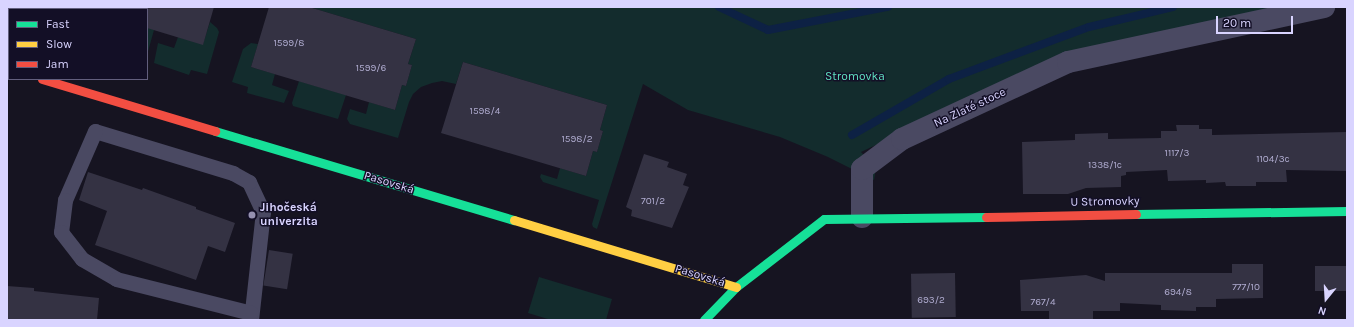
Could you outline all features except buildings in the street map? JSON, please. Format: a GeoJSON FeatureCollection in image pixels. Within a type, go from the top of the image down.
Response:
{"type":"FeatureCollection","features":[{"type":"Feature","properties":{"kind":"street","name":"Na Zlaté stoce"},"geometry":{"type":"LineString","coordinates":[[862,217],[862,168],[902,139],[1068,62],[1324,7]]}},
{"type":"Feature","properties":{"kind":"street","name":"Pasovská"},"geometry":{"type":"LineString","coordinates":[[45,80],[736,287]]}},
{"type":"Feature","properties":{"kind":"street","name":"U Stromovky"},"geometry":{"type":"LineString","coordinates":[[862,217],[1347,211]]}},
{"type":"Feature","properties":{"kind":"street"},"geometry":{"type":"LineString","coordinates":[[704,320],[736,287],[824,219],[862,217]]}},
{"type":"Feature","properties":{"kind":"lane"},"geometry":{"type":"LineString","coordinates":[[95,131],[233,173],[248,182],[263,212],[251,316],[116,279],[82,259],[61,232],[65,200],[95,131]]}},
{"type":"Feature","properties":{"kind":"green space"},"geometry":{"type":"Polygon","coordinates":[[[7,7],[83,8],[8,8],[7,25],[7,7]]]}},
{"type":"Feature","properties":{"kind":"green space","name":"Stromovka"},"geometry":{"type":"Polygon","coordinates":[[[309,7],[1294,7],[1040,67],[861,152],[876,168],[874,180],[828,157],[780,137],[688,110],[643,84],[597,229],[593,227],[592,224],[599,200],[543,182],[540,177],[541,174],[557,179],[560,168],[586,176],[593,151],[597,152],[603,131],[600,130],[607,105],[463,62],[456,84],[442,81],[432,83],[421,87],[413,94],[409,102],[398,138],[350,124],[347,119],[350,109],[366,114],[369,102],[395,110],[402,85],[406,86],[412,65],[408,64],[416,39],[309,7]]]}},
{"type":"Feature","properties":{"kind":"green space"},"geometry":{"type":"Polygon","coordinates":[[[210,22],[219,32],[207,74],[191,70],[189,75],[154,63],[158,43],[174,48],[178,37],[203,44],[210,22]]]}},
{"type":"Feature","properties":{"kind":"green space"},"geometry":{"type":"Polygon","coordinates":[[[148,27],[154,30],[148,51],[148,27]]]}},
{"type":"Feature","properties":{"kind":"green space"},"geometry":{"type":"Polygon","coordinates":[[[251,43],[258,44],[251,67],[275,74],[272,85],[289,91],[284,103],[247,93],[248,87],[232,82],[243,49],[251,43]]]}},
{"type":"Feature","properties":{"kind":"green space"},"geometry":{"type":"Polygon","coordinates":[[[299,81],[346,95],[338,119],[293,106],[292,103],[299,81]]]}},
{"type":"Feature","properties":{"kind":"green space"},"geometry":{"type":"Polygon","coordinates":[[[539,277],[612,299],[606,320],[551,320],[528,313],[539,277]]]}},
{"type":"Feature","properties":{"kind":"waterway"},"geometry":{"type":"LineString","coordinates":[[719,7],[768,30],[888,7]]}},
{"type":"Feature","properties":{"kind":"waterway"},"geometry":{"type":"LineString","coordinates":[[852,135],[949,79],[1089,27],[1173,7]]}},
{"type":"Feature","properties":{"kind":"traffic: fast"},"geometry":{"type":"LineString","coordinates":[[215,131],[514,220]]}},
{"type":"Feature","properties":{"kind":"traffic: fast"},"geometry":{"type":"LineString","coordinates":[[1136,214],[1347,211]]}},
{"type":"Feature","properties":{"kind":"traffic: fast"},"geometry":{"type":"LineString","coordinates":[[704,320],[736,287],[824,219],[986,217]]}},
{"type":"Feature","properties":{"kind":"traffic: slow"},"geometry":{"type":"LineString","coordinates":[[514,220],[736,287]]}},
{"type":"Feature","properties":{"kind":"traffic: jam"},"geometry":{"type":"LineString","coordinates":[[45,80],[215,131]]}},
{"type":"Feature","properties":{"kind":"traffic: jam"},"geometry":{"type":"LineString","coordinates":[[986,217],[1136,214]]}},
{"type":"Feature","properties":{"kind":"place","name":"Jihočeská univerzita"},"geometry":{"type":"Point","coordinates":[252,215]}}]}
